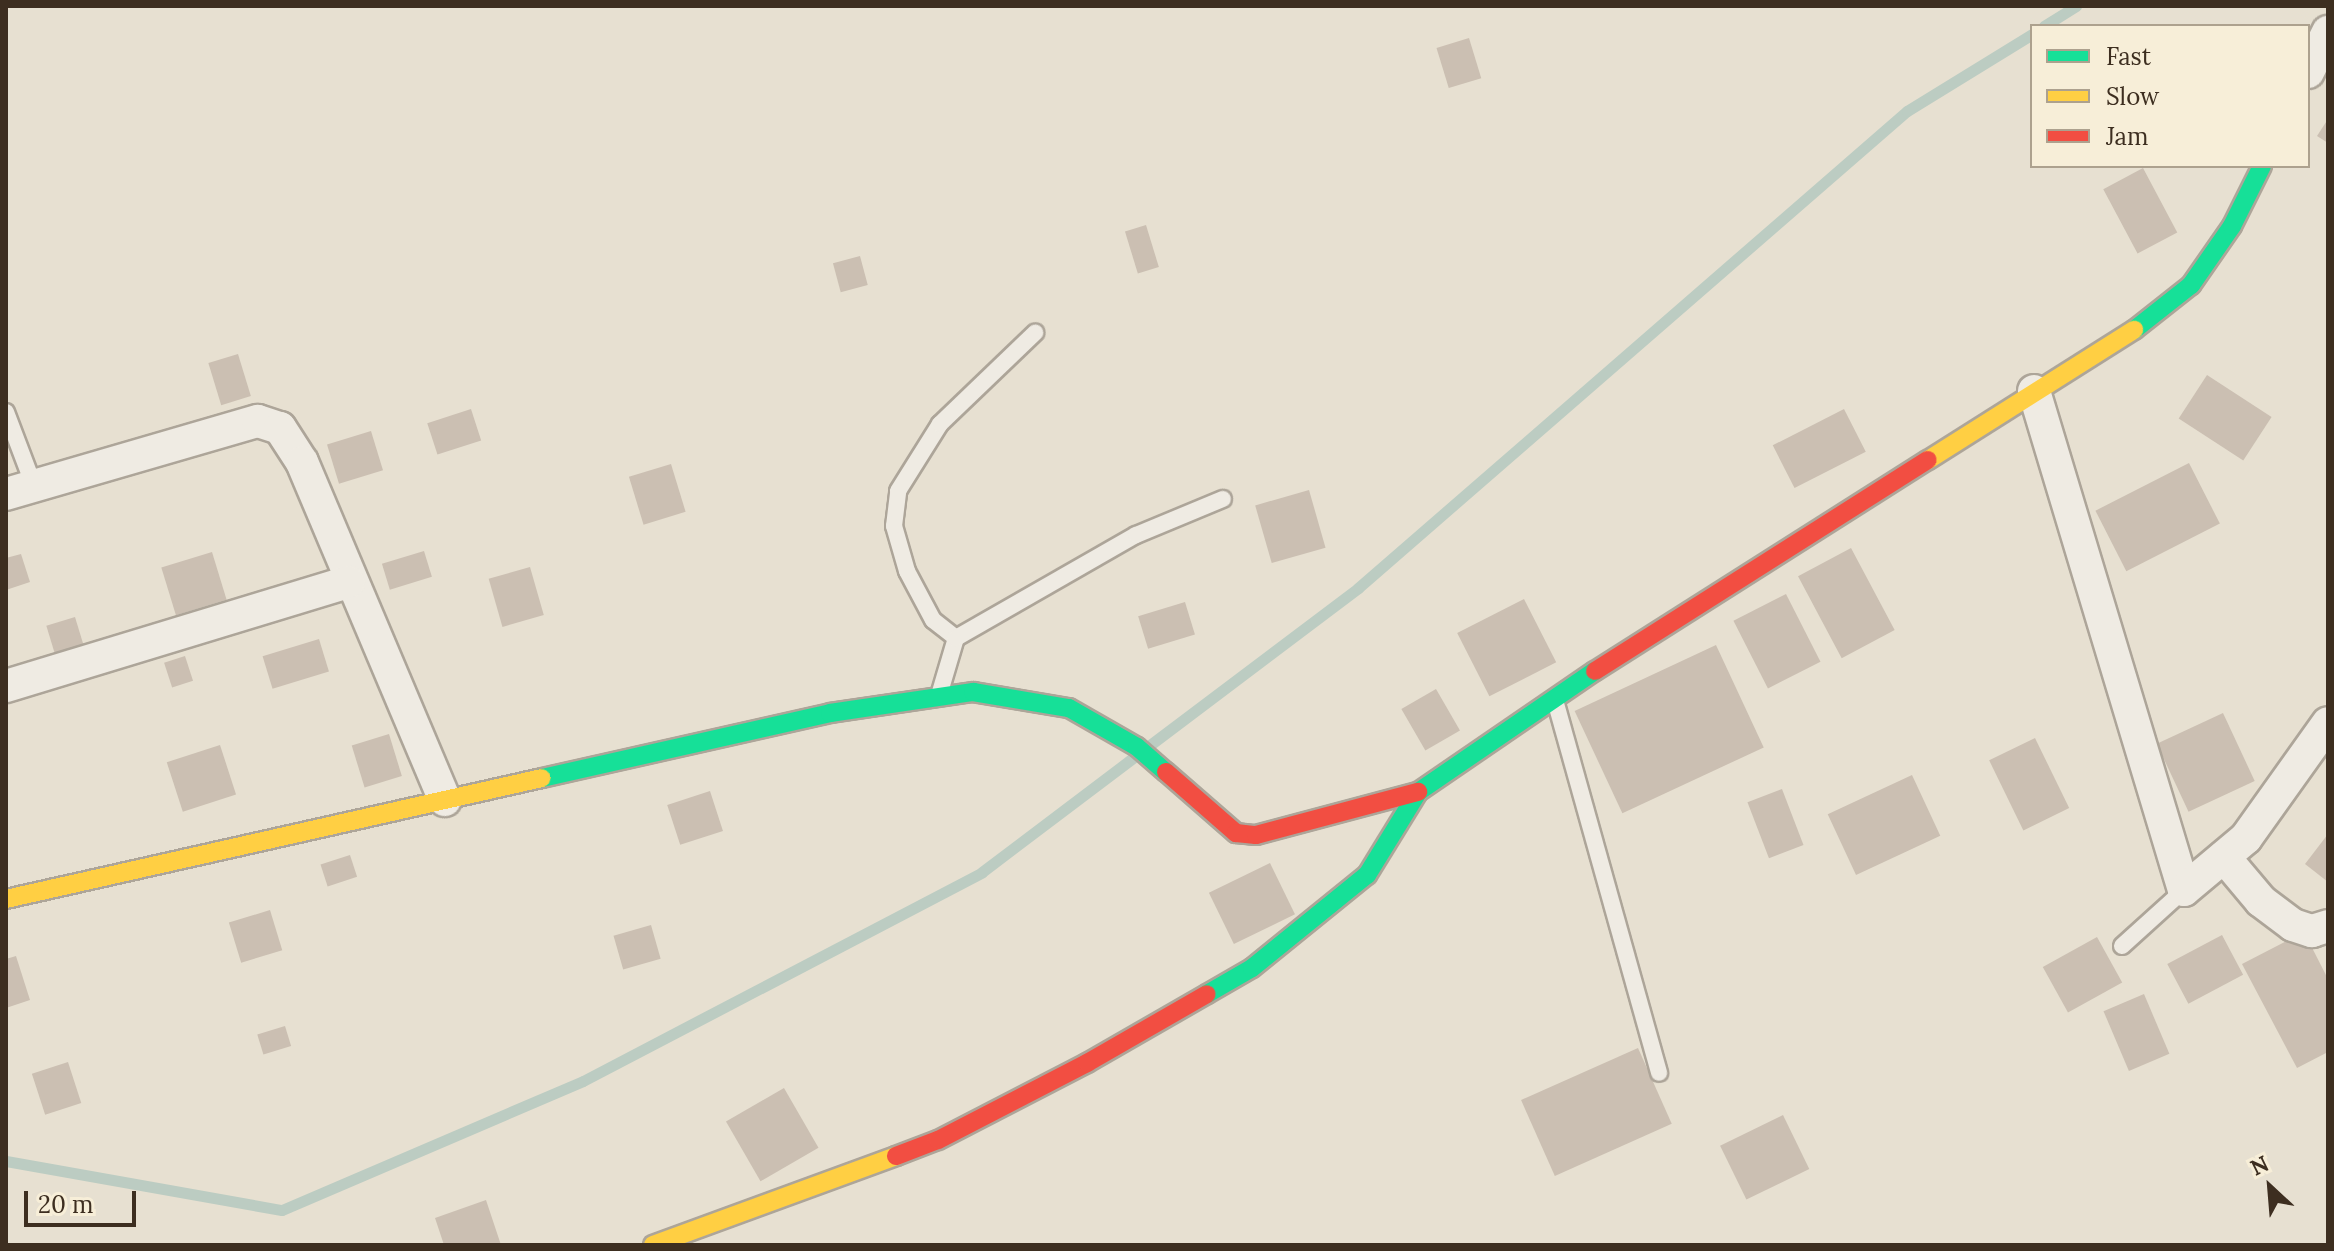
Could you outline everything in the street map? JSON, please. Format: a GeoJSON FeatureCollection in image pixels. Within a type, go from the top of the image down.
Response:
{"type":"FeatureCollection","features":[{"type":"Feature","properties":{"kind":"street"},"geometry":{"type":"LineString","coordinates":[[2310,68],[2328,32]]}},
{"type":"Feature","properties":{"kind":"street"},"geometry":{"type":"LineString","coordinates":[[6,899],[830,713],[973,692],[1069,708],[1137,747],[1216,820],[1236,833],[1256,835],[1418,792],[1555,698],[2143,324],[2191,285],[2232,226],[2261,168]]}},
{"type":"Feature","properties":{"kind":"street"},"geometry":{"type":"LineString","coordinates":[[2034,391],[2184,890],[2246,838],[2328,723]]}},
{"type":"Feature","properties":{"kind":"street"},"geometry":{"type":"LineString","coordinates":[[20,490],[258,421],[280,428],[302,462],[349,582],[445,800]]}},
{"type":"Feature","properties":{"kind":"street"},"geometry":{"type":"LineString","coordinates":[[6,686],[349,582]]}},
{"type":"Feature","properties":{"kind":"street"},"geometry":{"type":"LineString","coordinates":[[653,1245],[938,1140],[1087,1063],[1252,968],[1367,875],[1418,792]]}},
{"type":"Feature","properties":{"kind":"street"},"geometry":{"type":"LineString","coordinates":[[2224,857],[2261,901],[2293,925],[2312,931],[2328,926]]}},
{"type":"Feature","properties":{"kind":"lane"},"geometry":{"type":"LineString","coordinates":[[956,638],[933,620],[907,571],[894,526],[898,491],[940,424],[1035,333]]}},
{"type":"Feature","properties":{"kind":"lane"},"geometry":{"type":"LineString","coordinates":[[6,412],[20,490]]}},
{"type":"Feature","properties":{"kind":"lane"},"geometry":{"type":"LineString","coordinates":[[938,697],[956,638],[1136,535],[1223,499]]}},
{"type":"Feature","properties":{"kind":"lane"},"geometry":{"type":"LineString","coordinates":[[1555,698],[1659,1073]]}},
{"type":"Feature","properties":{"kind":"lane"},"geometry":{"type":"LineString","coordinates":[[2122,946],[2184,890]]}},
{"type":"Feature","properties":{"kind":"building"},"geometry":{"type":"Polygon","coordinates":[[[1469,38],[1481,78],[1449,88],[1436,48],[1469,38]]]}},
{"type":"Feature","properties":{"kind":"building"},"geometry":{"type":"Polygon","coordinates":[[[2328,119],[2328,143],[2317,136],[2328,119]]]}},
{"type":"Feature","properties":{"kind":"building"},"geometry":{"type":"Polygon","coordinates":[[[2143,168],[2177,232],[2138,254],[2103,189],[2143,168]]]}},
{"type":"Feature","properties":{"kind":"building"},"geometry":{"type":"Polygon","coordinates":[[[1146,225],[1159,267],[1138,274],[1125,231],[1146,225]]]}},
{"type":"Feature","properties":{"kind":"building"},"geometry":{"type":"Polygon","coordinates":[[[860,256],[868,285],[841,292],[833,263],[860,256]]]}},
{"type":"Feature","properties":{"kind":"building"},"geometry":{"type":"Polygon","coordinates":[[[238,354],[251,396],[221,405],[208,363],[238,354]]]}},
{"type":"Feature","properties":{"kind":"building"},"geometry":{"type":"Polygon","coordinates":[[[2207,375],[2272,417],[2243,461],[2179,419],[2207,375]]]}},
{"type":"Feature","properties":{"kind":"building"},"geometry":{"type":"Polygon","coordinates":[[[471,409],[481,440],[437,455],[427,423],[471,409]]]}},
{"type":"Feature","properties":{"kind":"building"},"geometry":{"type":"Polygon","coordinates":[[[1844,409],[1866,452],[1795,488],[1773,445],[1844,409]]]}},
{"type":"Feature","properties":{"kind":"building"},"geometry":{"type":"Polygon","coordinates":[[[371,431],[383,470],[339,484],[327,444],[371,431]]]}},
{"type":"Feature","properties":{"kind":"building"},"geometry":{"type":"Polygon","coordinates":[[[2189,463],[2220,524],[2126,571],[2095,511],[2189,463]]]}},
{"type":"Feature","properties":{"kind":"building"},"geometry":{"type":"Polygon","coordinates":[[[671,464],[686,512],[644,525],[629,477],[671,464]]]}},
{"type":"Feature","properties":{"kind":"building"},"geometry":{"type":"Polygon","coordinates":[[[1309,490],[1326,548],[1272,563],[1255,505],[1309,490]]]}},
{"type":"Feature","properties":{"kind":"building"},"geometry":{"type":"Polygon","coordinates":[[[1851,548],[1895,630],[1842,658],[1798,576],[1851,548]]]}},
{"type":"Feature","properties":{"kind":"building"},"geometry":{"type":"Polygon","coordinates":[[[424,551],[432,577],[390,590],[382,564],[424,551]]]}},
{"type":"Feature","properties":{"kind":"building"},"geometry":{"type":"Polygon","coordinates":[[[212,552],[227,600],[176,615],[161,567],[212,552]]]}},
{"type":"Feature","properties":{"kind":"building"},"geometry":{"type":"Polygon","coordinates":[[[21,554],[30,582],[6,590],[6,558],[21,554]]]}},
{"type":"Feature","properties":{"kind":"building"},"geometry":{"type":"Polygon","coordinates":[[[530,567],[544,615],[502,627],[489,579],[530,567]]]}},
{"type":"Feature","properties":{"kind":"building"},"geometry":{"type":"Polygon","coordinates":[[[1786,594],[1821,662],[1768,689],[1733,621],[1786,594]]]}},
{"type":"Feature","properties":{"kind":"building"},"geometry":{"type":"Polygon","coordinates":[[[1524,599],[1556,662],[1489,696],[1457,633],[1524,599]]]}},
{"type":"Feature","properties":{"kind":"building"},"geometry":{"type":"Polygon","coordinates":[[[1185,602],[1195,635],[1148,649],[1138,616],[1185,602]]]}},
{"type":"Feature","properties":{"kind":"building"},"geometry":{"type":"Polygon","coordinates":[[[75,617],[86,652],[57,661],[46,626],[75,617]]]}},
{"type":"Feature","properties":{"kind":"building"},"geometry":{"type":"Polygon","coordinates":[[[319,639],[329,672],[273,689],[263,656],[319,639]]]}},
{"type":"Feature","properties":{"kind":"building"},"geometry":{"type":"Polygon","coordinates":[[[1716,645],[1764,747],[1622,813],[1575,711],[1716,645]]]}},
{"type":"Feature","properties":{"kind":"building"},"geometry":{"type":"Polygon","coordinates":[[[185,656],[193,681],[172,688],[164,663],[185,656]]]}},
{"type":"Feature","properties":{"kind":"building"},"geometry":{"type":"Polygon","coordinates":[[[1436,689],[1460,731],[1425,751],[1401,709],[1436,689]]]}},
{"type":"Feature","properties":{"kind":"building"},"geometry":{"type":"Polygon","coordinates":[[[2223,713],[2255,781],[2189,812],[2157,744],[2223,713]]]}},
{"type":"Feature","properties":{"kind":"building"},"geometry":{"type":"Polygon","coordinates":[[[389,734],[402,776],[365,787],[352,745],[389,734]]]}},
{"type":"Feature","properties":{"kind":"building"},"geometry":{"type":"Polygon","coordinates":[[[2035,738],[2069,808],[2023,830],[1989,760],[2035,738]]]}},
{"type":"Feature","properties":{"kind":"building"},"geometry":{"type":"Polygon","coordinates":[[[220,745],[236,794],[183,812],[167,762],[220,745]]]}},
{"type":"Feature","properties":{"kind":"building"},"geometry":{"type":"Polygon","coordinates":[[[1912,775],[1940,836],[1856,875],[1828,814],[1912,775]]]}},
{"type":"Feature","properties":{"kind":"building"},"geometry":{"type":"Polygon","coordinates":[[[1782,789],[1804,845],[1769,858],[1747,802],[1782,789]]]}},
{"type":"Feature","properties":{"kind":"building"},"geometry":{"type":"Polygon","coordinates":[[[710,791],[723,831],[680,845],[667,805],[710,791]]]}},
{"type":"Feature","properties":{"kind":"building"},"geometry":{"type":"Polygon","coordinates":[[[2328,834],[2328,882],[2305,864],[2328,834]]]}},
{"type":"Feature","properties":{"kind":"building"},"geometry":{"type":"Polygon","coordinates":[[[350,855],[357,877],[328,886],[321,865],[350,855]]]}},
{"type":"Feature","properties":{"kind":"building"},"geometry":{"type":"Polygon","coordinates":[[[1270,863],[1295,914],[1234,944],[1209,893],[1270,863]]]}},
{"type":"Feature","properties":{"kind":"building"},"geometry":{"type":"Polygon","coordinates":[[[270,910],[282,950],[241,963],[229,923],[270,910]]]}},
{"type":"Feature","properties":{"kind":"building"},"geometry":{"type":"Polygon","coordinates":[[[651,925],[661,959],[623,969],[614,936],[651,925]]]}},
{"type":"Feature","properties":{"kind":"building"},"geometry":{"type":"Polygon","coordinates":[[[2304,932],[2328,979],[2328,1052],[2297,1068],[2242,964],[2304,932]]]}},
{"type":"Feature","properties":{"kind":"building"},"geometry":{"type":"Polygon","coordinates":[[[2222,935],[2243,975],[2188,1004],[2167,964],[2222,935]]]}},
{"type":"Feature","properties":{"kind":"building"},"geometry":{"type":"Polygon","coordinates":[[[2097,937],[2122,982],[2068,1013],[2043,967],[2097,937]]]}},
{"type":"Feature","properties":{"kind":"building"},"geometry":{"type":"Polygon","coordinates":[[[16,956],[30,1000],[6,1008],[6,959],[16,956]]]}},
{"type":"Feature","properties":{"kind":"building"},"geometry":{"type":"Polygon","coordinates":[[[2144,994],[2169,1054],[2129,1071],[2103,1011],[2144,994]]]}},
{"type":"Feature","properties":{"kind":"building"},"geometry":{"type":"Polygon","coordinates":[[[285,1026],[291,1046],[263,1055],[257,1034],[285,1026]]]}},
{"type":"Feature","properties":{"kind":"building"},"geometry":{"type":"Polygon","coordinates":[[[1638,1048],[1672,1124],[1555,1176],[1521,1100],[1638,1048]]]}},
{"type":"Feature","properties":{"kind":"building"},"geometry":{"type":"Polygon","coordinates":[[[68,1062],[81,1103],[45,1115],[32,1074],[68,1062]]]}},
{"type":"Feature","properties":{"kind":"building"},"geometry":{"type":"Polygon","coordinates":[[[784,1088],[818,1148],[760,1181],[726,1122],[784,1088]]]}},
{"type":"Feature","properties":{"kind":"building"},"geometry":{"type":"Polygon","coordinates":[[[1783,1115],[1809,1169],[1746,1200],[1720,1146],[1783,1115]]]}},
{"type":"Feature","properties":{"kind":"building"},"geometry":{"type":"Polygon","coordinates":[[[486,1200],[501,1245],[444,1245],[435,1218],[486,1200]]]}},
{"type":"Feature","properties":{"kind":"waterway"},"geometry":{"type":"LineString","coordinates":[[2047,24],[2076,6]]}},
{"type":"Feature","properties":{"kind":"waterway"},"geometry":{"type":"LineString","coordinates":[[1150,745],[1358,588],[1907,111],[2030,35]]}},
{"type":"Feature","properties":{"kind":"waterway"},"geometry":{"type":"LineString","coordinates":[[6,1161],[282,1210],[583,1081],[982,872],[1133,758]]}},
{"type":"Feature","properties":{"kind":"traffic: fast"},"geometry":{"type":"LineString","coordinates":[[2134,330],[2191,285],[2232,226],[2261,168]]}},
{"type":"Feature","properties":{"kind":"traffic: fast"},"geometry":{"type":"LineString","coordinates":[[1207,994],[1252,968],[1367,875],[1418,792],[1595,671]]}},
{"type":"Feature","properties":{"kind":"traffic: fast"},"geometry":{"type":"LineString","coordinates":[[542,778],[830,713],[973,692],[1069,708],[1137,747],[1166,772]]}},
{"type":"Feature","properties":{"kind":"traffic: slow"},"geometry":{"type":"LineString","coordinates":[[1928,460],[2134,330]]}},
{"type":"Feature","properties":{"kind":"traffic: slow"},"geometry":{"type":"LineString","coordinates":[[6,899],[542,778]]}},
{"type":"Feature","properties":{"kind":"traffic: slow"},"geometry":{"type":"LineString","coordinates":[[653,1245],[896,1156]]}},
{"type":"Feature","properties":{"kind":"traffic: jam"},"geometry":{"type":"LineString","coordinates":[[1595,671],[1928,460]]}},
{"type":"Feature","properties":{"kind":"traffic: jam"},"geometry":{"type":"LineString","coordinates":[[1166,772],[1236,833],[1256,835],[1418,792]]}},
{"type":"Feature","properties":{"kind":"traffic: jam"},"geometry":{"type":"LineString","coordinates":[[896,1156],[938,1140],[1087,1063],[1207,994]]}}]}
